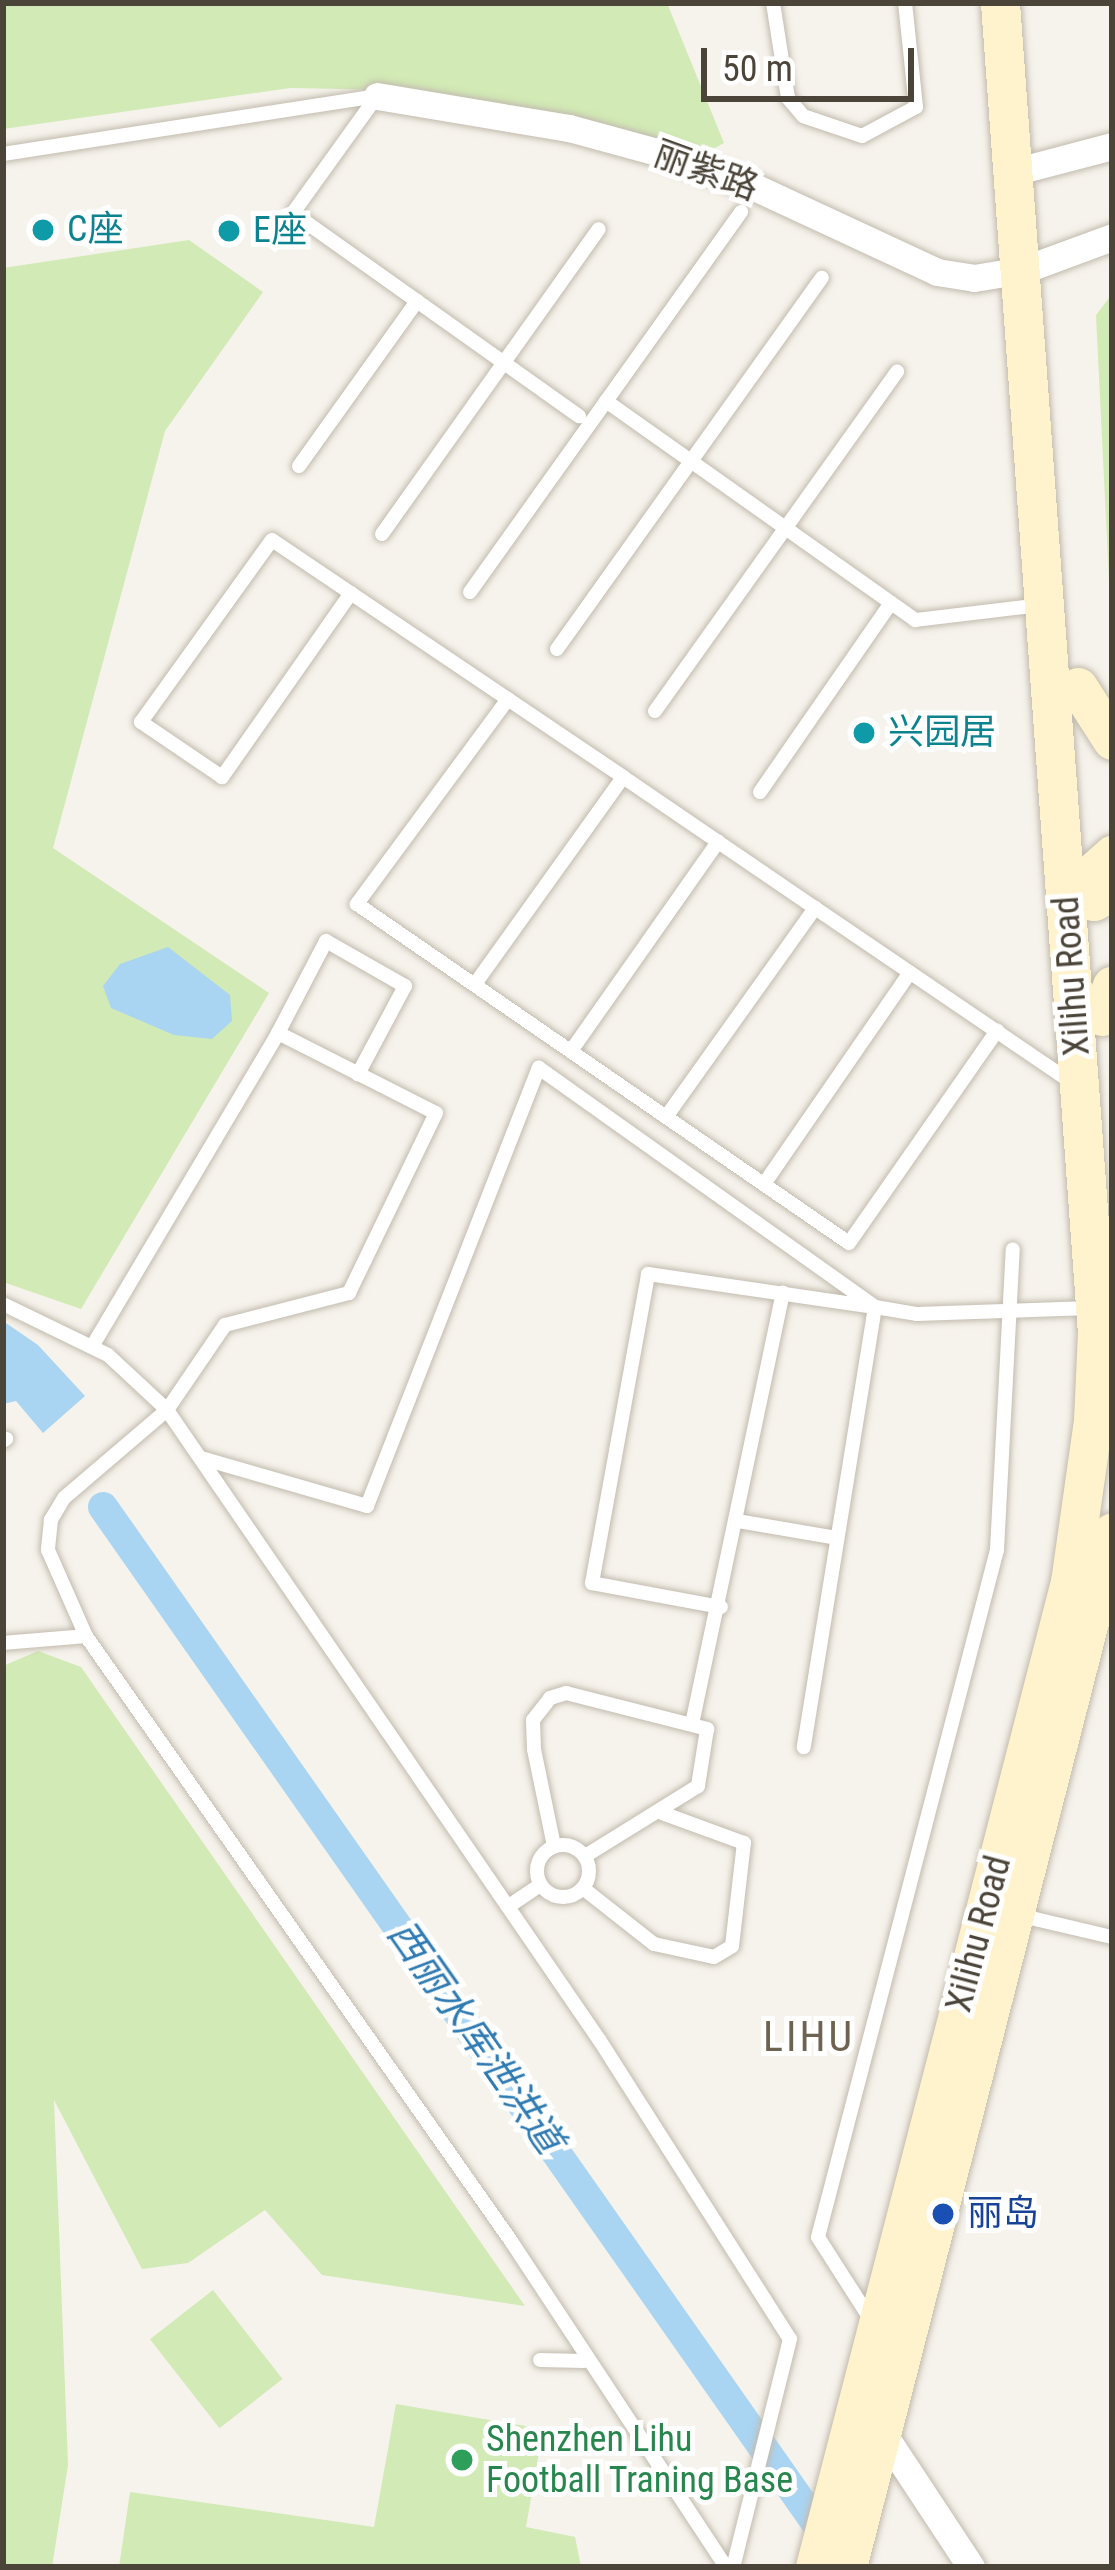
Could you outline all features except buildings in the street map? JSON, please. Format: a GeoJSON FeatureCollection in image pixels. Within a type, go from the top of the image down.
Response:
{"type":"FeatureCollection","features":[{"type":"Feature","properties":{"kind":"main road","name":"Xilihu Road"},"geometry":{"type":"LineString","coordinates":[[1000,3],[1029,168]]}},
{"type":"Feature","properties":{"kind":"main road","name":"Xilihu Road"},"geometry":{"type":"LineString","coordinates":[[1026,3],[1036,266],[1107,1001],[1112,1160]]}},
{"type":"Feature","properties":{"kind":"main road","name":"Xilihu Road"},"geometry":{"type":"LineString","coordinates":[[866,2428],[877,2329],[1070,1582],[1093,1420],[1095,1308],[1080,1087],[1095,882],[1046,604],[1036,266]]}},
{"type":"Feature","properties":{"kind":"main road"},"geometry":{"type":"LineString","coordinates":[[1078,687],[1112,740]]}},
{"type":"Feature","properties":{"kind":"main road","name":"Xilihu Road"},"geometry":{"type":"LineString","coordinates":[[866,2428],[1016,1915],[1112,1532]]}},
{"type":"Feature","properties":{"kind":"main road"},"geometry":{"type":"LineString","coordinates":[[815,2566],[866,2428]]}},
{"type":"Feature","properties":{"kind":"main road"},"geometry":{"type":"LineString","coordinates":[[847,2567],[866,2428]]}},
{"type":"Feature","properties":{"kind":"street","name":"丽紫路"},"geometry":{"type":"LineString","coordinates":[[376,96],[569,128],[661,153],[750,184],[937,272],[974,278],[1036,266],[1112,237]]}},
{"type":"Feature","properties":{"kind":"street"},"geometry":{"type":"LineString","coordinates":[[1029,168],[1112,146]]}},
{"type":"Feature","properties":{"kind":"street"},"geometry":{"type":"LineString","coordinates":[[866,2428],[971,2567]]}},
{"type":"Feature","properties":{"kind":"lane"},"geometry":{"type":"LineString","coordinates":[[773,3],[788,98],[803,116],[862,136],[916,107],[905,3]]}},
{"type":"Feature","properties":{"kind":"lane"},"geometry":{"type":"LineString","coordinates":[[3,154],[376,96]]}},
{"type":"Feature","properties":{"kind":"lane"},"geometry":{"type":"LineString","coordinates":[[376,96],[293,213],[579,416]]}},
{"type":"Feature","properties":{"kind":"lane"},"geometry":{"type":"LineString","coordinates":[[470,592],[741,212]]}},
{"type":"Feature","properties":{"kind":"lane"},"geometry":{"type":"LineString","coordinates":[[382,534],[599,229]]}},
{"type":"Feature","properties":{"kind":"lane"},"geometry":{"type":"LineString","coordinates":[[557,649],[822,278]]}},
{"type":"Feature","properties":{"kind":"lane"},"geometry":{"type":"LineString","coordinates":[[299,466],[417,301]]}},
{"type":"Feature","properties":{"kind":"lane"},"geometry":{"type":"LineString","coordinates":[[655,711],[897,372]]}},
{"type":"Feature","properties":{"kind":"lane"},"geometry":{"type":"LineString","coordinates":[[606,401],[914,620],[1046,604]]}},
{"type":"Feature","properties":{"kind":"lane"},"geometry":{"type":"LineString","coordinates":[[351,593],[223,777],[141,722],[272,540],[351,593],[508,699],[623,777],[814,908],[1080,1087]]}},
{"type":"Feature","properties":{"kind":"lane"},"geometry":{"type":"LineString","coordinates":[[760,792],[891,603]]}},
{"type":"Feature","properties":{"kind":"lane"},"geometry":{"type":"LineString","coordinates":[[508,699],[358,904],[849,1243],[997,1031]]}},
{"type":"Feature","properties":{"kind":"lane"},"geometry":{"type":"LineString","coordinates":[[475,985],[623,777]]}},
{"type":"Feature","properties":{"kind":"lane"},"geometry":{"type":"LineString","coordinates":[[571,1051],[718,842]]}},
{"type":"Feature","properties":{"kind":"lane"},"geometry":{"type":"LineString","coordinates":[[666,1117],[814,908]]}},
{"type":"Feature","properties":{"kind":"lane"},"geometry":{"type":"LineString","coordinates":[[93,1345],[278,1033],[326,941],[405,986],[358,1073]]}},
{"type":"Feature","properties":{"kind":"lane"},"geometry":{"type":"LineString","coordinates":[[764,1184],[910,972]]}},
{"type":"Feature","properties":{"kind":"lane"},"geometry":{"type":"LineString","coordinates":[[278,1033],[436,1113],[349,1293],[225,1325],[167,1409],[64,1498],[51,1520],[48,1550],[86,1636],[511,2241],[584,2361],[729,2567]]}},
{"type":"Feature","properties":{"kind":"lane"},"geometry":{"type":"LineString","coordinates":[[201,1458],[367,1506],[539,1067],[875,1307]]}},
{"type":"Feature","properties":{"kind":"lane"},"geometry":{"type":"LineString","coordinates":[[877,2329],[818,2237],[997,1550],[1014,1310],[1012,1249]]}},
{"type":"Feature","properties":{"kind":"lane"},"geometry":{"type":"LineString","coordinates":[[722,1607],[592,1583],[649,1274],[875,1307],[1095,1308]]}},
{"type":"Feature","properties":{"kind":"lane"},"geometry":{"type":"LineString","coordinates":[[692,1724],[722,1607],[783,1293]]}},
{"type":"Feature","properties":{"kind":"lane"},"geometry":{"type":"LineString","coordinates":[[3,1304],[93,1345],[167,1409],[508,1906],[790,2339],[729,2567]]}},
{"type":"Feature","properties":{"kind":"lane"},"geometry":{"type":"LineString","coordinates":[[803,1747],[875,1307]]}},
{"type":"Feature","properties":{"kind":"lane"},"geometry":{"type":"LineString","coordinates":[[738,1521],[837,1538]]}},
{"type":"Feature","properties":{"kind":"lane"},"geometry":{"type":"LineString","coordinates":[[3,1643],[86,1636]]}},
{"type":"Feature","properties":{"kind":"lane"},"geometry":{"type":"LineString","coordinates":[[539,1885],[536,1870],[554,1846],[534,1749],[541,1706],[566,1693],[692,1724],[710,1738],[698,1786],[662,1813],[585,1856],[554,1846]]}},
{"type":"Feature","properties":{"kind":"lane"},"geometry":{"type":"LineString","coordinates":[[584,1888],[654,1944],[714,1957],[732,1946],[744,1843],[662,1813]]}},
{"type":"Feature","properties":{"kind":"lane"},"geometry":{"type":"LineString","coordinates":[[584,1888],[585,1856]]}},
{"type":"Feature","properties":{"kind":"lane"},"geometry":{"type":"LineString","coordinates":[[508,1906],[539,1885]]}},
{"type":"Feature","properties":{"kind":"lane"},"geometry":{"type":"LineString","coordinates":[[539,1885],[569,1898],[584,1888]]}},
{"type":"Feature","properties":{"kind":"lane"},"geometry":{"type":"LineString","coordinates":[[1016,1915],[1112,1936]]}},
{"type":"Feature","properties":{"kind":"lane"},"geometry":{"type":"LineString","coordinates":[[540,2360],[584,2361]]}},
{"type":"Feature","properties":{"kind":"green space"},"geometry":{"type":"Polygon","coordinates":[[[3,3],[667,3],[724,143],[702,155],[393,90],[290,88],[3,129],[3,3]]]}},
{"type":"Feature","properties":{"kind":"green space"},"geometry":{"type":"Polygon","coordinates":[[[189,240],[263,292],[165,431],[53,848],[269,993],[81,1309],[3,1282],[3,268],[189,240]]]}},
{"type":"Feature","properties":{"kind":"green space"},"geometry":{"type":"Polygon","coordinates":[[[1112,294],[1112,642],[1096,315],[1112,294]]]}},
{"type":"Feature","properties":{"kind":"green space"},"geometry":{"type":"Polygon","coordinates":[[[38,1651],[81,1667],[525,2306],[322,2275],[265,2210],[188,2263],[142,2269],[54,2100],[68,2465],[52,2567],[3,2567],[3,1666],[38,1651]]]}},
{"type":"Feature","properties":{"kind":"green space"},"geometry":{"type":"Polygon","coordinates":[[[213,2290],[283,2379],[220,2428],[150,2339],[213,2290]]]}},
{"type":"Feature","properties":{"kind":"green space","name":"Shenzhen Lihu Football Traning Base"},"geometry":{"type":"Polygon","coordinates":[[[396,2404],[543,2429],[526,2527],[575,2537],[581,2567],[119,2567],[130,2492],[374,2527],[396,2404]]]}},
{"type":"Feature","properties":{"kind":"water"},"geometry":{"type":"Polygon","coordinates":[[[168,947],[230,995],[232,1021],[212,1039],[174,1035],[111,1008],[103,986],[120,964],[168,947]]]}},
{"type":"Feature","properties":{"kind":"water"},"geometry":{"type":"Polygon","coordinates":[[[3,1321],[38,1345],[85,1396],[43,1433],[16,1401],[3,1404],[3,1321]]]}},
{"type":"Feature","properties":{"kind":"waterway","name":"西丽水库泄洪道"},"geometry":{"type":"LineString","coordinates":[[103,1507],[830,2543]]}},
{"type":"Feature","properties":{"kind":"place","name":"C座"},"geometry":{"type":"Point","coordinates":[43,230]}},
{"type":"Feature","properties":{"kind":"place","name":"E座"},"geometry":{"type":"Point","coordinates":[229,231]}},
{"type":"Feature","properties":{"kind":"place","name":"兴园居"},"geometry":{"type":"Point","coordinates":[864,733]}},
{"type":"Feature","properties":{"kind":"place","name":"丽岛"},"geometry":{"type":"Point","coordinates":[943,2214]}},
{"type":"Feature","properties":{"kind":"place","name":"Shenzhen Lihu Football Traning Base"},"geometry":{"type":"Point","coordinates":[462,2460]}},
{"type":"Feature","properties":{"kind":"district","name":"LIHU"},"geometry":{"type":"Point","coordinates":[809,2037]}}]}
